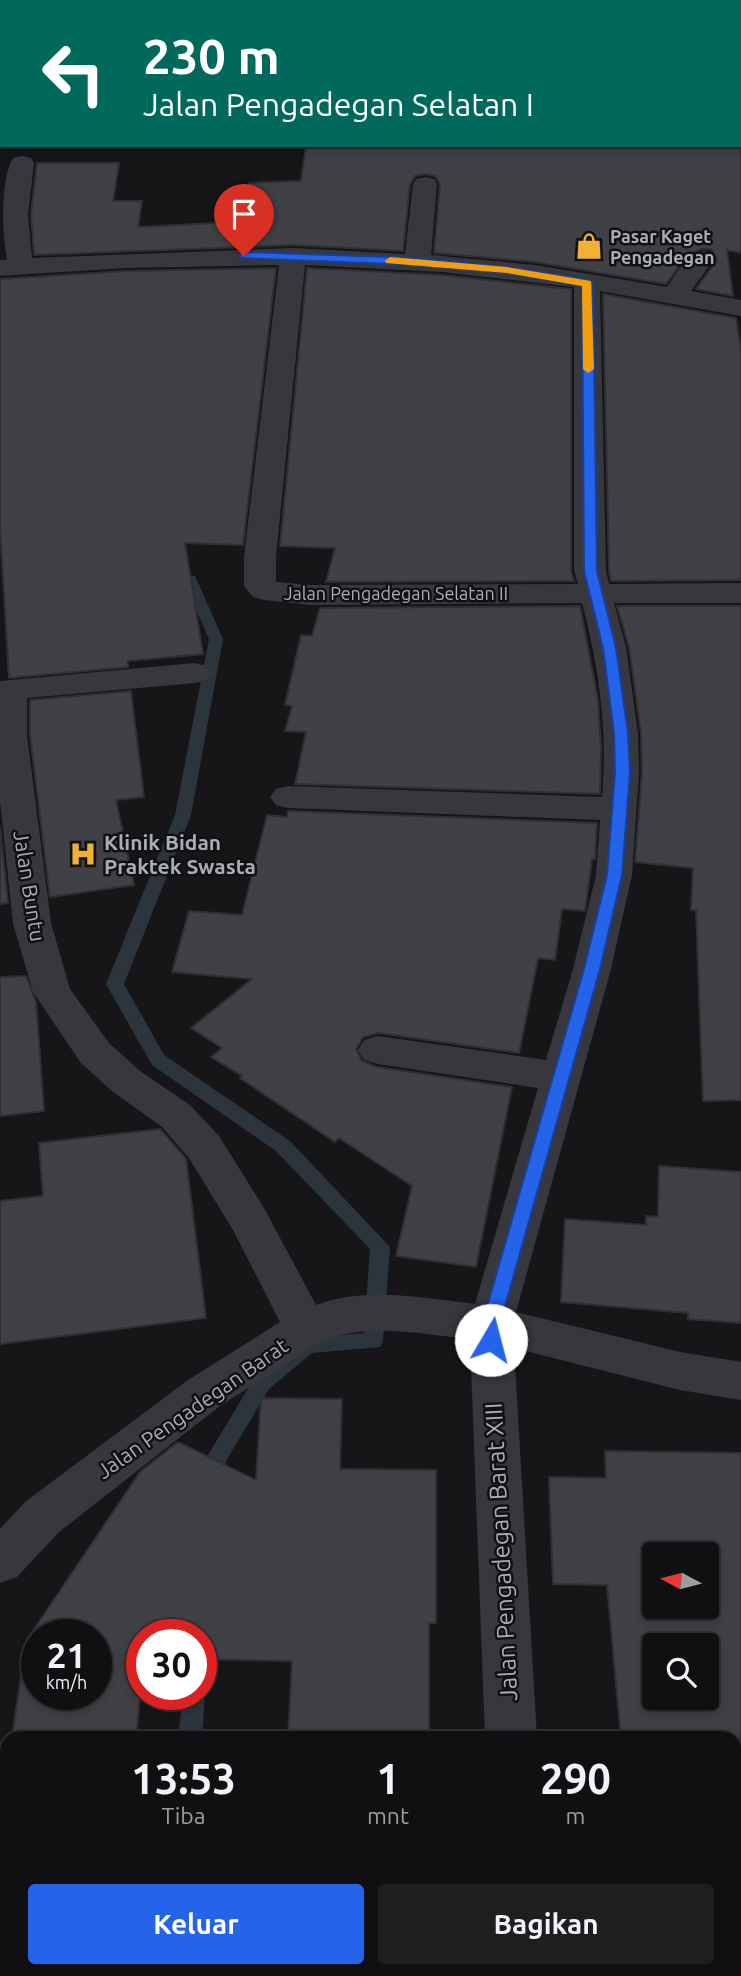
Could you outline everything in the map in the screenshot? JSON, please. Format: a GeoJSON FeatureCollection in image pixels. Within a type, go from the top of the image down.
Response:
{"type":"FeatureCollection","features":[{"type":"Feature","properties":{"kind":"street"},"geometry":{"type":"LineString","coordinates":[[22,163],[15,194],[10,267],[293,256],[417,262],[507,270],[741,308]]}},
{"type":"Feature","properties":{"kind":"street"},"geometry":{"type":"LineString","coordinates":[[417,262],[425,184]]}},
{"type":"Feature","properties":{"kind":"street","name":"Jalan Pengadegan Selatan II"},"geometry":{"type":"LineString","coordinates":[[293,256],[260,556],[261,589],[311,595],[741,593]]}},
{"type":"Feature","properties":{"kind":"street"},"geometry":{"type":"LineString","coordinates":[[673,297],[702,258]]}},
{"type":"Feature","properties":{"kind":"street","name":"Jalan Pengadegan Barat XIII"},"geometry":{"type":"LineString","coordinates":[[511,1731],[491,1324],[592,969],[614,875],[622,772],[621,733],[610,648],[593,592],[590,571],[587,283]]}},
{"type":"Feature","properties":{"kind":"street","name":"Jalan Buntu"},"geometry":{"type":"LineString","coordinates":[[195,673],[5,677],[32,923],[52,992],[95,1053],[126,1081],[176,1116],[204,1147],[249,1220],[306,1328]]}},
{"type":"Feature","properties":{"kind":"street"},"geometry":{"type":"LineString","coordinates":[[288,797],[619,809]]}},
{"type":"Feature","properties":{"kind":"street"},"geometry":{"type":"LineString","coordinates":[[378,1050],[561,1077]]}},
{"type":"Feature","properties":{"kind":"street","name":"Jalan Pengadegan Barat"},"geometry":{"type":"LineString","coordinates":[[0,1562],[42,1517],[204,1393],[306,1328],[336,1316],[359,1313],[414,1315],[491,1324],[680,1371],[741,1381]]}},
{"type":"Feature","properties":{"kind":"building"},"geometry":{"type":"Polygon","coordinates":[[[306,147],[741,147],[741,253],[727,250],[733,296],[696,289],[717,260],[711,249],[688,254],[666,284],[535,262],[434,253],[440,184],[435,176],[426,174],[415,176],[410,184],[403,251],[293,245],[34,255],[31,214],[37,163],[119,163],[113,201],[142,201],[138,227],[236,222],[234,208],[254,207],[249,183],[301,181],[306,147]]]}},
{"type":"Feature","properties":{"kind":"building"},"geometry":{"type":"Polygon","coordinates":[[[276,268],[243,545],[185,543],[203,654],[128,661],[128,667],[9,678],[0,526],[0,279],[126,271],[276,268]]]}},
{"type":"Feature","properties":{"kind":"building"},"geometry":{"type":"Polygon","coordinates":[[[307,268],[442,275],[571,289],[571,571],[574,581],[326,582],[335,548],[280,546],[307,268]]]}},
{"type":"Feature","properties":{"kind":"building"},"geometry":{"type":"Polygon","coordinates":[[[603,294],[736,318],[741,351],[741,580],[611,581],[603,294]]]}},
{"type":"Feature","properties":{"kind":"building"},"geometry":{"type":"Polygon","coordinates":[[[580,606],[598,700],[600,794],[295,784],[306,732],[285,731],[292,706],[285,705],[301,635],[312,636],[320,608],[580,606]]]}},
{"type":"Feature","properties":{"kind":"building"},"geometry":{"type":"Polygon","coordinates":[[[617,606],[741,606],[741,1100],[703,1101],[696,910],[691,910],[693,868],[635,862],[642,772],[641,733],[629,647],[617,606]]]}},
{"type":"Feature","properties":{"kind":"building"},"geometry":{"type":"Polygon","coordinates":[[[131,691],[144,797],[116,800],[134,885],[50,897],[30,735],[30,700],[131,691]]]}},
{"type":"Feature","properties":{"kind":"building"},"geometry":{"type":"Polygon","coordinates":[[[288,811],[597,823],[595,859],[592,859],[585,911],[562,909],[555,960],[538,958],[519,1053],[378,1033],[363,1037],[356,1049],[362,1061],[377,1067],[512,1087],[476,1267],[396,1256],[412,1186],[339,1138],[335,1142],[240,1078],[242,1076],[211,1057],[222,1048],[191,1028],[252,979],[172,972],[189,911],[242,915],[267,815],[287,817],[288,811]]]}},
{"type":"Feature","properties":{"kind":"building"},"geometry":{"type":"Polygon","coordinates":[[[0,826],[8,903],[0,904],[0,826]]]}},
{"type":"Feature","properties":{"kind":"building"},"geometry":{"type":"Polygon","coordinates":[[[26,976],[36,1002],[44,1111],[0,1116],[0,977],[26,976]]]}},
{"type":"Feature","properties":{"kind":"building"},"geometry":{"type":"Polygon","coordinates":[[[160,1129],[186,1159],[206,1318],[0,1344],[0,1201],[43,1196],[39,1143],[160,1129]]]}},
{"type":"Feature","properties":{"kind":"building"},"geometry":{"type":"Polygon","coordinates":[[[659,1166],[741,1172],[741,1323],[688,1319],[688,1313],[561,1302],[565,1219],[646,1225],[646,1216],[658,1217],[659,1166]]]}},
{"type":"Feature","properties":{"kind":"building"},"geometry":{"type":"Polygon","coordinates":[[[261,1398],[342,1399],[340,1469],[436,1470],[436,1623],[429,1623],[429,1731],[288,1731],[292,1661],[217,1659],[217,1619],[126,1619],[126,1710],[139,1710],[137,1731],[13,1731],[21,1676],[21,1710],[112,1710],[112,1619],[41,1619],[140,1472],[178,1442],[256,1480],[261,1398]]]}},
{"type":"Feature","properties":{"kind":"building"},"geometry":{"type":"Polygon","coordinates":[[[605,1451],[741,1453],[741,1731],[620,1731],[607,1585],[553,1584],[549,1477],[606,1478],[605,1451]]]}},
{"type":"Feature","properties":{"kind":"waterway"},"geometry":{"type":"LineString","coordinates":[[171,576],[190,579],[216,639],[183,815],[115,984],[158,1060],[283,1146],[380,1247],[373,1341],[307,1345],[262,1383],[216,1460],[214,1485]]}},
{"type":"Feature","properties":{"kind":"waterway"},"geometry":{"type":"LineString","coordinates":[[191,1731],[193,1710]]}},
{"type":"Feature","properties":{"kind":"slow traffic"},"geometry":{"type":"LineString","coordinates":[[390,261],[507,270],[587,283],[588,369]]}},
{"type":"Feature","properties":{"kind":"place","name":"Pasar Kaget Pengadegan"},"geometry":{"type":"Point","coordinates":[589,246]}},
{"type":"Feature","properties":{"kind":"place","name":"Klinik Bidan Praktek Swasta"},"geometry":{"type":"Point","coordinates":[83,854]}},
{"type":"Feature","properties":{"kind":"route"},"geometry":{"type":"LineString","coordinates":[[244,256],[417,262],[507,270],[587,283],[590,571],[593,592],[610,648],[621,733],[622,772],[614,875],[592,969],[491,1324],[491,1340]]}}]}
